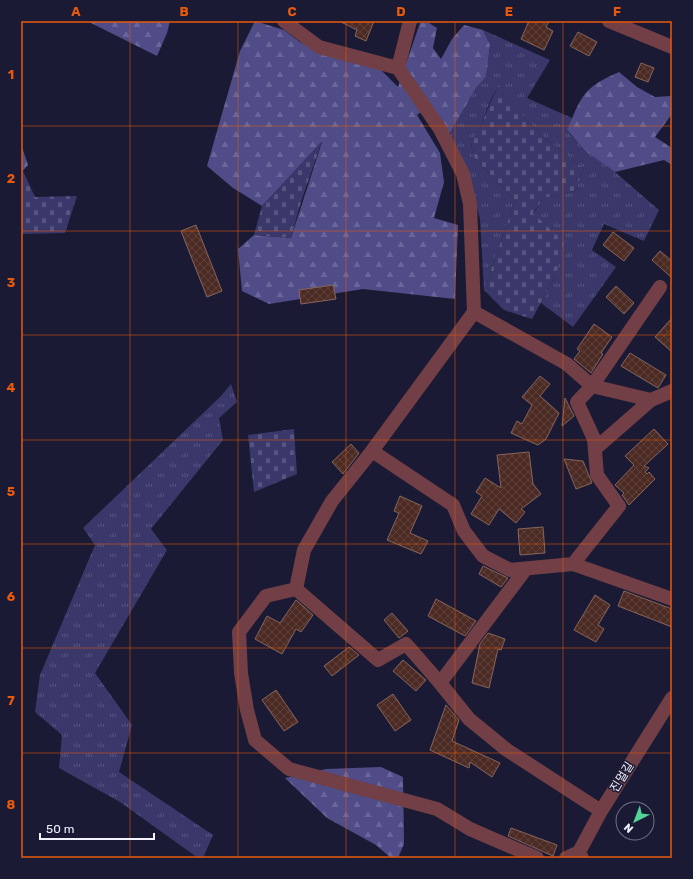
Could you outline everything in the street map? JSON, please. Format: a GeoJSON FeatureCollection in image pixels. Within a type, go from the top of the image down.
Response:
{"type":"FeatureCollection","features":[{"type":"Feature","properties":{"kind":"street"},"geometry":{"type":"LineString","coordinates":[[284,21],[319,47],[398,68],[440,128],[463,174],[470,204],[474,312],[372,451],[328,508],[304,550],[296,589]]}},
{"type":"Feature","properties":{"kind":"street"},"geometry":{"type":"LineString","coordinates":[[398,68],[410,21]]}},
{"type":"Feature","properties":{"kind":"street"},"geometry":{"type":"LineString","coordinates":[[609,21],[672,48]]}},
{"type":"Feature","properties":{"kind":"street"},"geometry":{"type":"LineString","coordinates":[[573,564],[619,506],[597,475],[594,439],[577,402],[592,386],[660,287]]}},
{"type":"Feature","properties":{"kind":"street"},"geometry":{"type":"LineString","coordinates":[[474,312],[567,364],[592,386],[651,400]]}},
{"type":"Feature","properties":{"kind":"street"},"geometry":{"type":"LineString","coordinates":[[595,449],[651,400],[672,391]]}},
{"type":"Feature","properties":{"kind":"street"},"geometry":{"type":"LineString","coordinates":[[372,451],[453,506],[464,531],[483,556],[510,570],[525,570],[573,564],[672,599]]}},
{"type":"Feature","properties":{"kind":"street"},"geometry":{"type":"LineString","coordinates":[[440,683],[525,570]]}},
{"type":"Feature","properties":{"kind":"street"},"geometry":{"type":"LineString","coordinates":[[296,589],[378,660],[406,644],[469,719],[496,741],[601,811]]}},
{"type":"Feature","properties":{"kind":"street"},"geometry":{"type":"LineString","coordinates":[[296,589],[266,596],[239,632],[241,673],[247,710],[255,740],[289,769],[437,809],[470,829],[538,858]]}},
{"type":"Feature","properties":{"kind":"street","name":"진멀길"},"geometry":{"type":"LineString","coordinates":[[581,855],[601,811],[672,698]]}},
{"type":"Feature","properties":{"kind":"street"},"geometry":{"type":"LineString","coordinates":[[566,858],[581,855]]}},
{"type":"Feature","properties":{"kind":"green space"},"geometry":{"type":"Polygon","coordinates":[[[87,21],[170,21],[167,33],[157,56],[87,21]]]}},
{"type":"Feature","properties":{"kind":"green space"},"geometry":{"type":"Polygon","coordinates":[[[255,21],[284,30],[300,42],[351,61],[379,68],[398,87],[420,23],[429,23],[437,28],[433,48],[441,59],[452,39],[464,25],[483,30],[490,45],[486,77],[476,88],[450,133],[430,106],[417,115],[440,153],[444,182],[434,218],[458,225],[455,299],[363,289],[269,304],[242,291],[238,249],[254,235],[291,238],[322,142],[262,206],[233,188],[207,166],[240,51],[255,21]]]}},
{"type":"Feature","properties":{"kind":"green space"},"geometry":{"type":"Polygon","coordinates":[[[483,30],[550,60],[527,98],[572,118],[567,131],[585,151],[615,172],[659,210],[644,241],[604,224],[592,250],[616,267],[573,327],[541,303],[556,275],[533,214],[544,198],[575,191],[584,169],[546,139],[524,117],[499,86],[491,99],[476,136],[471,142],[473,156],[515,201],[484,290],[480,219],[467,170],[450,133],[476,88],[486,77],[490,45],[483,30]]]}},
{"type":"Feature","properties":{"kind":"green space"},"geometry":{"type":"Polygon","coordinates":[[[619,72],[637,87],[655,97],[671,96],[672,114],[655,137],[672,148],[672,165],[664,160],[615,172],[585,151],[567,130],[580,101],[590,88],[619,72]]]}},
{"type":"Feature","properties":{"kind":"green space"},"geometry":{"type":"Polygon","coordinates":[[[499,85],[524,117],[546,139],[584,169],[575,191],[544,198],[533,213],[564,242],[556,275],[532,319],[504,310],[484,290],[515,201],[473,156],[471,141],[483,121],[499,85]]]}},
{"type":"Feature","properties":{"kind":"green space"},"geometry":{"type":"Polygon","coordinates":[[[322,141],[301,202],[291,238],[254,235],[262,206],[322,141]]]}},
{"type":"Feature","properties":{"kind":"green space"},"geometry":{"type":"Polygon","coordinates":[[[21,144],[28,165],[21,173],[21,144]]]}},
{"type":"Feature","properties":{"kind":"green space"},"geometry":{"type":"Polygon","coordinates":[[[23,171],[35,197],[77,196],[65,233],[21,234],[21,173],[23,171]]]}},
{"type":"Feature","properties":{"kind":"green space"},"geometry":{"type":"Polygon","coordinates":[[[231,384],[237,402],[219,418],[223,440],[151,529],[167,550],[95,673],[132,725],[119,772],[213,835],[203,858],[198,858],[120,802],[59,768],[62,735],[35,712],[40,675],[95,545],[83,528],[221,396],[231,384]]]}},
{"type":"Feature","properties":{"kind":"green space"},"geometry":{"type":"Polygon","coordinates":[[[294,429],[297,474],[254,492],[248,435],[294,429]]]}},
{"type":"Feature","properties":{"kind":"green space"},"geometry":{"type":"Polygon","coordinates":[[[381,767],[403,777],[404,844],[398,858],[391,858],[376,845],[327,818],[285,778],[326,769],[381,767]]]}},
{"type":"Feature","properties":{"kind":"building"},"geometry":{"type":"Polygon","coordinates":[[[339,21],[374,21],[366,41],[355,36],[357,30],[339,21]]]}},
{"type":"Feature","properties":{"kind":"building"},"geometry":{"type":"Polygon","coordinates":[[[529,21],[549,21],[546,27],[553,31],[544,50],[521,39],[529,21]]]}},
{"type":"Feature","properties":{"kind":"building"},"geometry":{"type":"Polygon","coordinates":[[[578,32],[597,42],[589,56],[570,46],[578,32]]]}},
{"type":"Feature","properties":{"kind":"building"},"geometry":{"type":"Polygon","coordinates":[[[641,63],[654,68],[648,82],[635,77],[641,63]]]}},
{"type":"Feature","properties":{"kind":"building"},"geometry":{"type":"Polygon","coordinates":[[[196,225],[222,291],[207,297],[181,231],[196,225]]]}},
{"type":"Feature","properties":{"kind":"building"},"geometry":{"type":"Polygon","coordinates":[[[613,232],[634,248],[624,261],[603,245],[613,232]]]}},
{"type":"Feature","properties":{"kind":"building"},"geometry":{"type":"Polygon","coordinates":[[[660,251],[672,261],[672,278],[652,260],[660,251]]]}},
{"type":"Feature","properties":{"kind":"building"},"geometry":{"type":"Polygon","coordinates":[[[333,285],[336,299],[301,304],[299,290],[333,285]]]}},
{"type":"Feature","properties":{"kind":"building"},"geometry":{"type":"Polygon","coordinates":[[[616,286],[634,303],[624,314],[606,297],[616,286]]]}},
{"type":"Feature","properties":{"kind":"building"},"geometry":{"type":"Polygon","coordinates":[[[672,318],[672,352],[655,337],[672,318]]]}},
{"type":"Feature","properties":{"kind":"building"},"geometry":{"type":"Polygon","coordinates":[[[594,324],[612,337],[601,353],[603,354],[591,373],[574,359],[580,351],[577,349],[594,324]]]}},
{"type":"Feature","properties":{"kind":"building"},"geometry":{"type":"Polygon","coordinates":[[[630,353],[666,375],[658,388],[621,366],[630,353]]]}},
{"type":"Feature","properties":{"kind":"building"},"geometry":{"type":"Polygon","coordinates":[[[540,376],[550,384],[540,396],[559,413],[546,439],[538,445],[511,433],[517,421],[522,424],[532,405],[522,397],[540,376]]]}},
{"type":"Feature","properties":{"kind":"building"},"geometry":{"type":"Polygon","coordinates":[[[565,398],[574,416],[562,426],[565,398]]]}},
{"type":"Feature","properties":{"kind":"building"},"geometry":{"type":"Polygon","coordinates":[[[654,429],[668,444],[644,466],[649,468],[645,472],[647,474],[649,472],[655,479],[629,505],[622,495],[624,493],[615,485],[634,465],[625,456],[654,429]]]}},
{"type":"Feature","properties":{"kind":"building"},"geometry":{"type":"Polygon","coordinates":[[[351,444],[359,453],[343,474],[332,462],[351,444]]]}},
{"type":"Feature","properties":{"kind":"building"},"geometry":{"type":"Polygon","coordinates":[[[529,452],[533,484],[541,494],[521,509],[525,512],[516,523],[499,509],[489,525],[471,514],[482,496],[476,492],[485,478],[501,488],[497,455],[529,452]]]}},
{"type":"Feature","properties":{"kind":"building"},"geometry":{"type":"Polygon","coordinates":[[[564,459],[583,461],[592,483],[576,489],[564,459]]]}},
{"type":"Feature","properties":{"kind":"building"},"geometry":{"type":"Polygon","coordinates":[[[400,496],[422,506],[410,533],[428,541],[421,554],[387,540],[399,513],[394,511],[400,496]]]}},
{"type":"Feature","properties":{"kind":"building"},"geometry":{"type":"Polygon","coordinates":[[[543,527],[545,553],[520,555],[518,529],[543,527]]]}},
{"type":"Feature","properties":{"kind":"building"},"geometry":{"type":"Polygon","coordinates":[[[483,566],[508,578],[501,587],[479,574],[483,566]]]}},
{"type":"Feature","properties":{"kind":"building"},"geometry":{"type":"Polygon","coordinates":[[[624,591],[672,609],[672,627],[618,606],[624,591]]]}},
{"type":"Feature","properties":{"kind":"building"},"geometry":{"type":"Polygon","coordinates":[[[595,595],[610,605],[598,625],[604,629],[596,642],[574,630],[595,595]]]}},
{"type":"Feature","properties":{"kind":"building"},"geometry":{"type":"Polygon","coordinates":[[[436,599],[476,621],[465,636],[428,616],[436,599]]]}},
{"type":"Feature","properties":{"kind":"building"},"geometry":{"type":"Polygon","coordinates":[[[296,600],[313,615],[301,632],[296,629],[282,654],[255,639],[267,616],[280,623],[296,600]]]}},
{"type":"Feature","properties":{"kind":"building"},"geometry":{"type":"Polygon","coordinates":[[[392,613],[408,631],[399,638],[384,620],[392,613]]]}},
{"type":"Feature","properties":{"kind":"building"},"geometry":{"type":"Polygon","coordinates":[[[488,633],[505,639],[501,650],[498,649],[489,688],[472,683],[480,644],[488,633]]]}},
{"type":"Feature","properties":{"kind":"building"},"geometry":{"type":"Polygon","coordinates":[[[349,647],[359,655],[332,676],[324,666],[349,647]]]}},
{"type":"Feature","properties":{"kind":"building"},"geometry":{"type":"Polygon","coordinates":[[[403,660],[426,680],[416,691],[393,671],[403,660]]]}},
{"type":"Feature","properties":{"kind":"building"},"geometry":{"type":"Polygon","coordinates":[[[276,690],[298,722],[284,731],[262,700],[276,690]]]}},
{"type":"Feature","properties":{"kind":"building"},"geometry":{"type":"Polygon","coordinates":[[[393,694],[411,720],[395,731],[377,705],[393,694]]]}},
{"type":"Feature","properties":{"kind":"building"},"geometry":{"type":"Polygon","coordinates":[[[446,705],[459,720],[452,741],[500,763],[492,777],[470,762],[469,768],[430,750],[446,705]]]}},
{"type":"Feature","properties":{"kind":"building"},"geometry":{"type":"Polygon","coordinates":[[[511,828],[557,845],[553,856],[508,836],[511,828]]]}}]}
